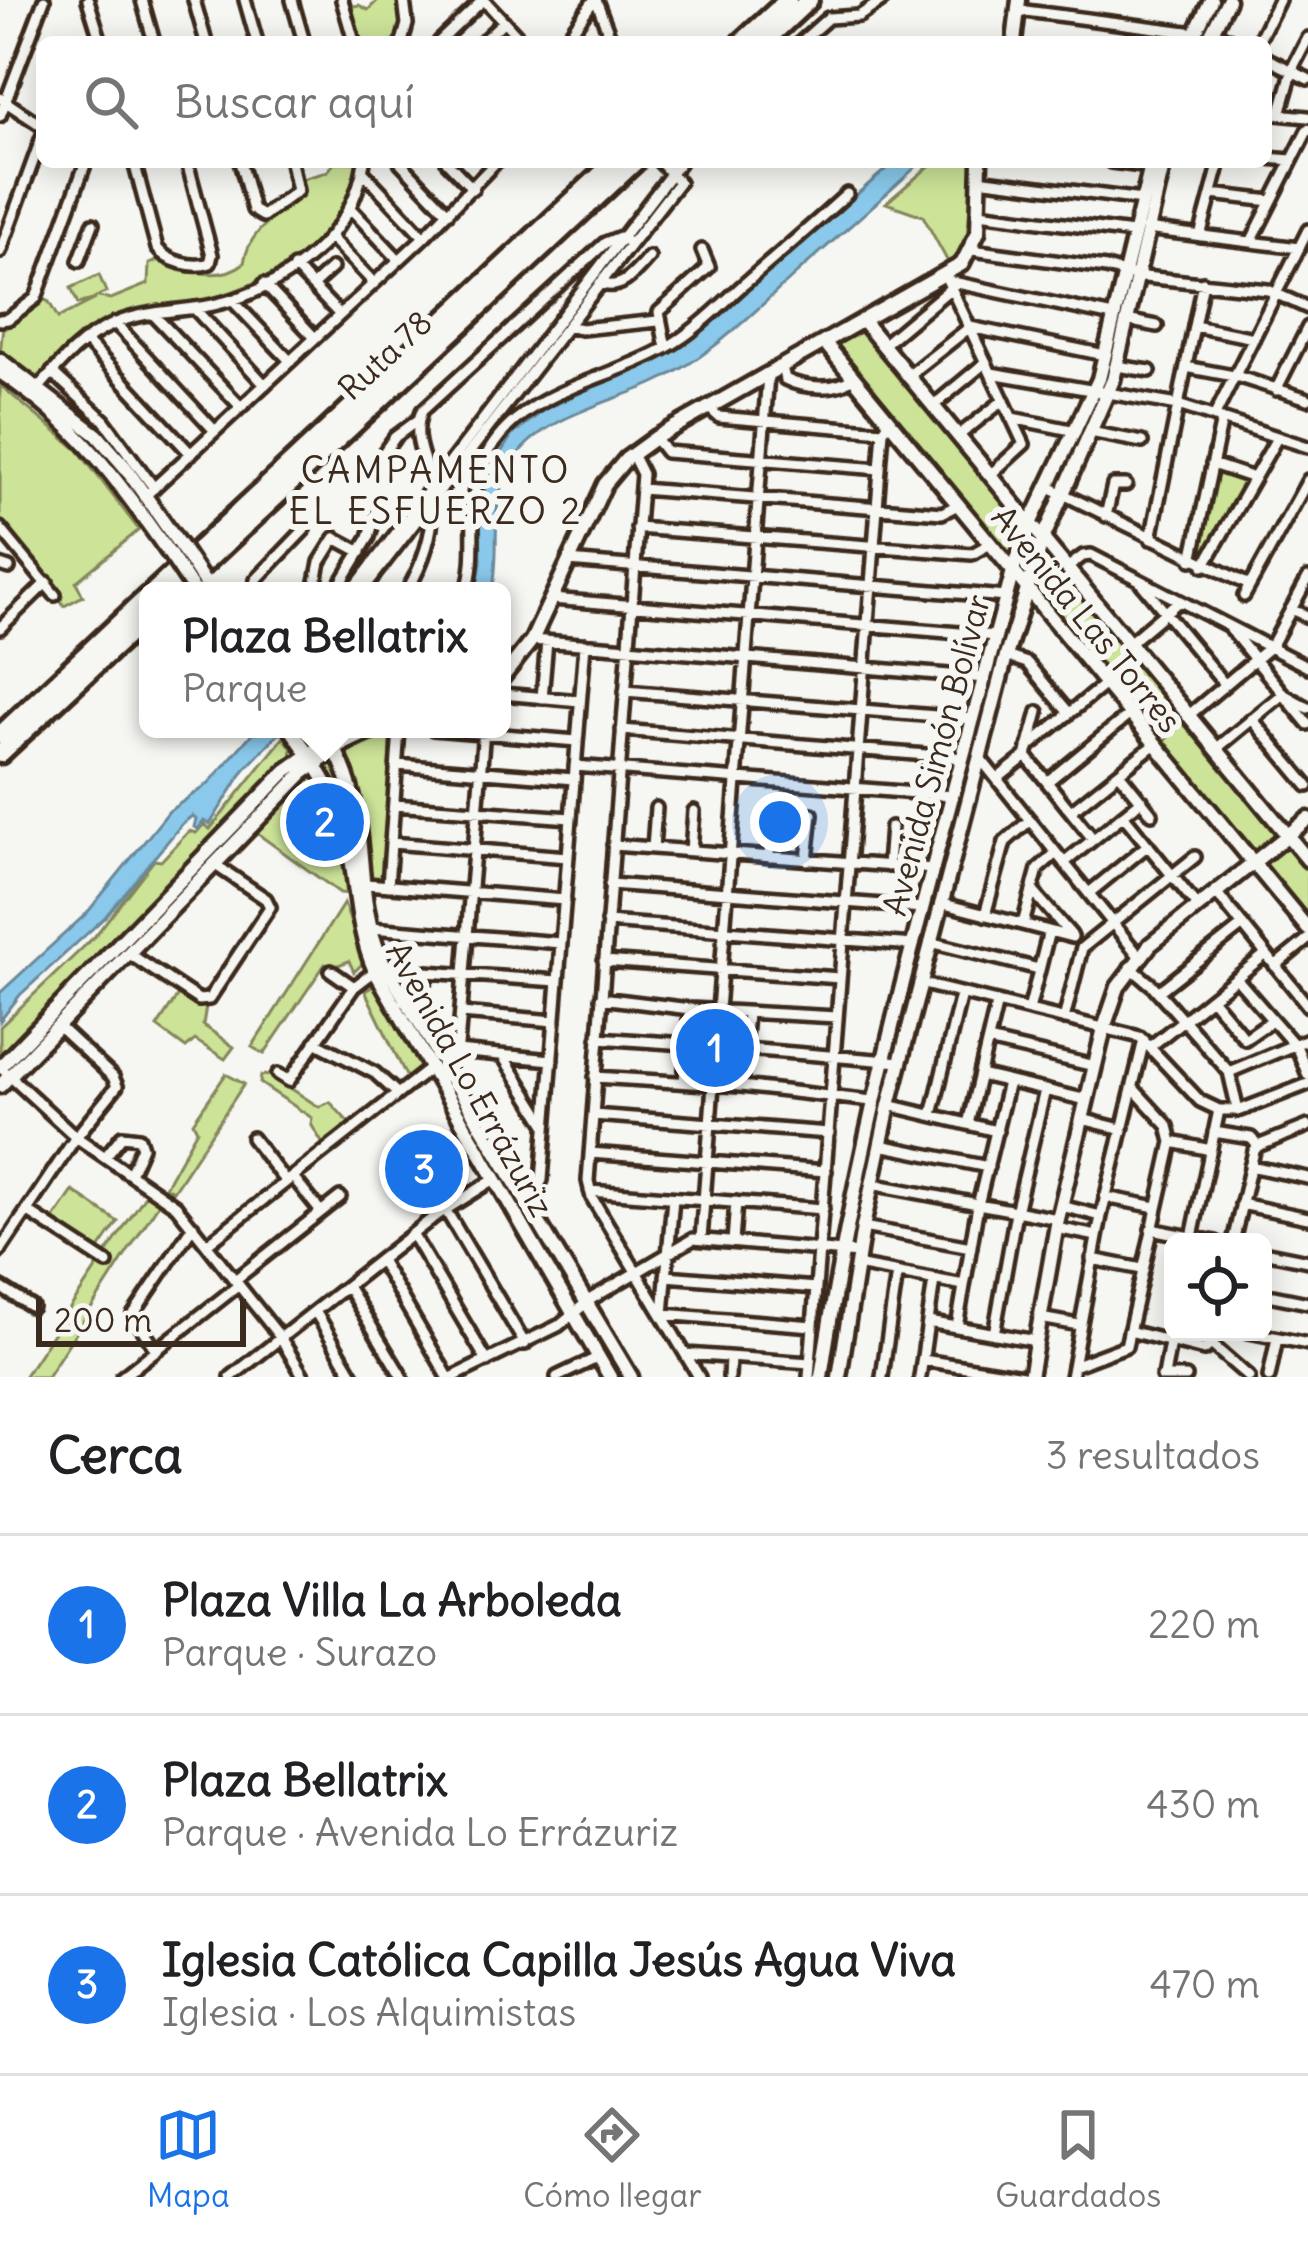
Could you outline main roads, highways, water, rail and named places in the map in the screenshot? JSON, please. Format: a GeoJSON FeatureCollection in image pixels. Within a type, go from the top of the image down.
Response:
{"type":"FeatureCollection","features":[{"type":"Feature","properties":{"kind":"highway"},"geometry":{"type":"LineString","coordinates":[[749,36],[788,0]]}},
{"type":"Feature","properties":{"kind":"highway"},"geometry":{"type":"LineString","coordinates":[[770,36],[809,0]]}},
{"type":"Feature","properties":{"kind":"highway","name":"Ruta 78"},"geometry":{"type":"LineString","coordinates":[[164,582],[608,168]]}},
{"type":"Feature","properties":{"kind":"highway","name":"Ruta 78"},"geometry":{"type":"LineString","coordinates":[[201,582],[629,168]]}},
{"type":"Feature","properties":{"kind":"highway","name":"Ruta 78"},"geometry":{"type":"LineString","coordinates":[[0,735],[139,605]]}},
{"type":"Feature","properties":{"kind":"highway"},"geometry":{"type":"LineString","coordinates":[[0,754],[139,624]]}},
{"type":"Feature","properties":{"kind":"main road"},"geometry":{"type":"LineString","coordinates":[[1202,36],[1211,0]]}},
{"type":"Feature","properties":{"kind":"main road"},"geometry":{"type":"LineString","coordinates":[[1203,36],[1228,0]]}},
{"type":"Feature","properties":{"kind":"main road"},"geometry":{"type":"LineString","coordinates":[[1015,36],[1018,5]]}},
{"type":"Feature","properties":{"kind":"main road"},"geometry":{"type":"LineString","coordinates":[[511,669],[540,640],[552,599],[604,484],[632,454],[825,343],[948,281],[972,250],[979,213],[979,168]]}},
{"type":"Feature","properties":{"kind":"main road","name":"Avenida Simón Bolívar"},"geometry":{"type":"LineString","coordinates":[[1139,231],[1142,200],[1154,168]]}},
{"type":"Feature","properties":{"kind":"main road","name":"Avenida Simón Bolívar"},"geometry":{"type":"LineString","coordinates":[[839,1377],[871,1184],[919,983],[1025,586],[1056,490],[1117,366],[1120,318],[1154,168]]}},
{"type":"Feature","properties":{"kind":"main road","name":"Avenida Simón Bolívar"},"geometry":{"type":"LineString","coordinates":[[1102,390],[1105,355],[1120,318]]}},
{"type":"Feature","properties":{"kind":"main road","name":"Avenida Las Torres"},"geometry":{"type":"LineString","coordinates":[[864,322],[1308,860]]}},
{"type":"Feature","properties":{"kind":"main road","name":"Avenida Las Torres"},"geometry":{"type":"LineString","coordinates":[[825,343],[886,426],[958,505],[1308,929]]}},
{"type":"Feature","properties":{"kind":"main road"},"geometry":{"type":"LineString","coordinates":[[0,360],[97,435],[150,492],[192,582]]}},
{"type":"Feature","properties":{"kind":"main road"},"geometry":{"type":"LineString","coordinates":[[0,372],[67,423],[96,452],[178,555]]}},
{"type":"Feature","properties":{"kind":"main road","name":"Avenida Simón Bolívar"},"geometry":{"type":"LineString","coordinates":[[821,1377],[840,1250],[872,1101],[923,908],[1013,571],[1030,524],[1056,490]]}},
{"type":"Feature","properties":{"kind":"main road","name":"Avenida Lo Errázuriz"},"geometry":{"type":"LineString","coordinates":[[297,738],[344,826],[358,927],[375,971],[524,1198],[631,1377]]}},
{"type":"Feature","properties":{"kind":"main road"},"geometry":{"type":"LineString","coordinates":[[3,1074],[329,739]]}},
{"type":"Feature","properties":{"kind":"main road","name":"Avenida Lo Errázuriz"},"geometry":{"type":"LineString","coordinates":[[329,739],[353,795],[371,928],[381,958],[493,1180],[610,1377]]}},
{"type":"Feature","properties":{"kind":"main road"},"geometry":{"type":"LineString","coordinates":[[3,1074],[58,1026],[310,758]]}},
{"type":"Feature","properties":{"kind":"main road"},"geometry":{"type":"LineString","coordinates":[[1029,1377],[1058,1218],[1113,998],[1135,961],[1308,819]]}},
{"type":"Feature","properties":{"kind":"water"},"geometry":{"type":"Polygon","coordinates":[[[887,168],[914,168],[711,349],[673,374],[559,422],[527,444],[500,490],[493,582],[478,582],[480,506],[490,470],[512,435],[544,410],[686,343],[887,168]]]}},
{"type":"Feature","properties":{"kind":"water"},"geometry":{"type":"Polygon","coordinates":[[[248,738],[274,738],[244,770],[210,824],[204,821],[198,829],[192,816],[182,824],[105,917],[20,995],[0,1021],[0,993],[87,913],[169,811],[208,784],[248,738]]]}},
{"type":"Feature","properties":{"kind":"place","name":"Plaza Bellatrix"},"geometry":{"type":"Point","coordinates":[325,822]}},
{"type":"Feature","properties":{"kind":"place","name":"Plaza Villa La Arboleda"},"geometry":{"type":"Point","coordinates":[715,1048]}},
{"type":"Feature","properties":{"kind":"place","name":"Iglesia Católica Capilla Jesús Agua Viva"},"geometry":{"type":"Point","coordinates":[424,1169]}},
{"type":"Feature","properties":{"kind":"district","name":"CAMPAMENTO EL ESFUERZO 2"},"geometry":{"type":"Point","coordinates":[436,490]}}]}
